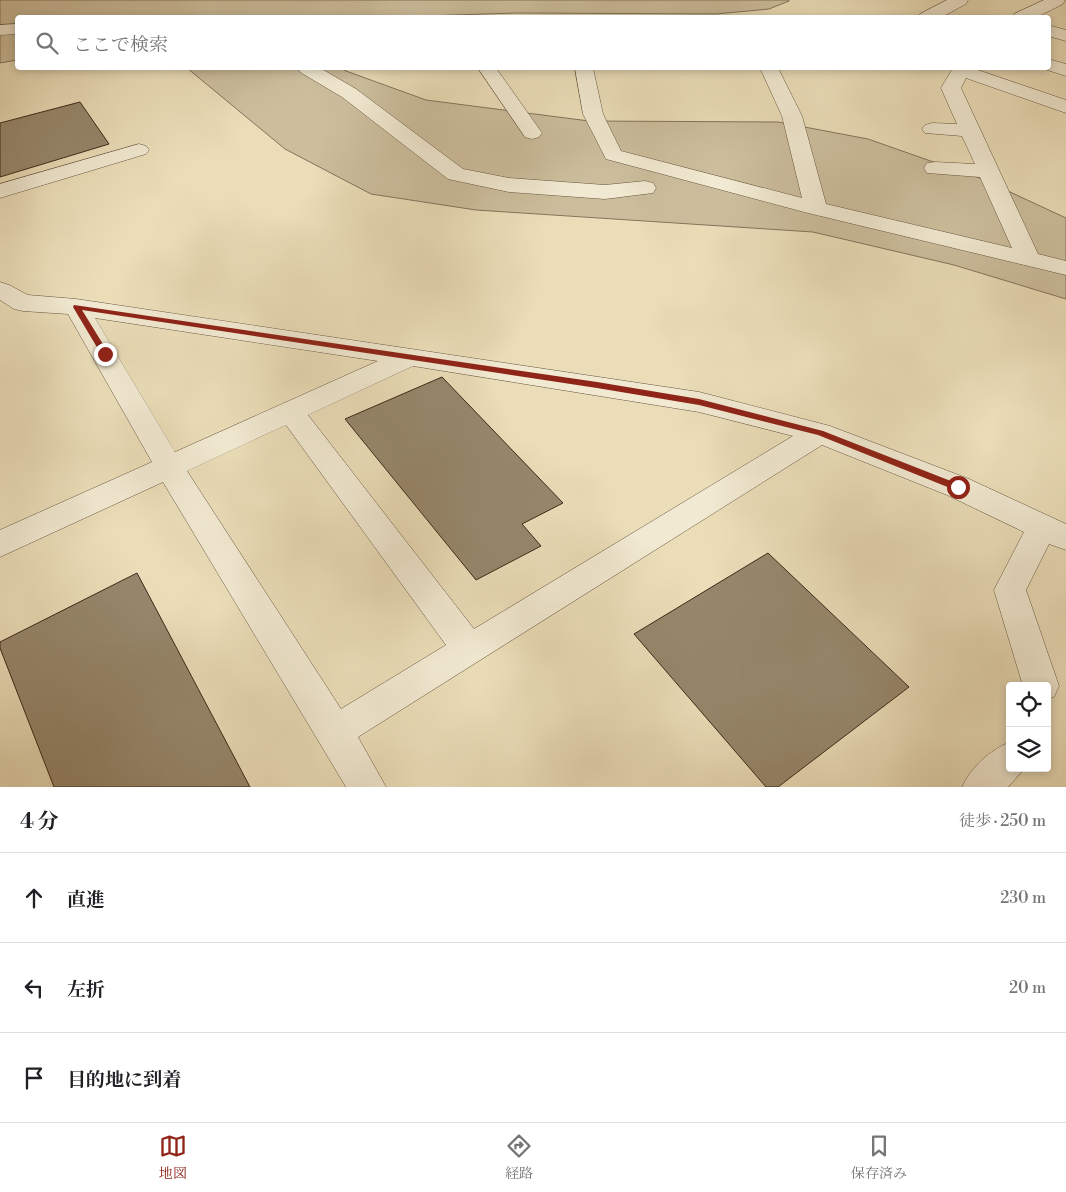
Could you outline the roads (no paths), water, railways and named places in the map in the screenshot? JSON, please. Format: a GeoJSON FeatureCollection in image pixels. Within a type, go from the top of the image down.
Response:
{"type":"FeatureCollection","features":[{"type":"Feature","properties":{"kind":"street"},"geometry":{"type":"LineString","coordinates":[[932,15],[960,0]]}},
{"type":"Feature","properties":{"kind":"street"},"geometry":{"type":"LineString","coordinates":[[1026,15],[1056,0]]}},
{"type":"Feature","properties":{"kind":"street"},"geometry":{"type":"LineString","coordinates":[[0,30],[15,29]]}},
{"type":"Feature","properties":{"kind":"street"},"geometry":{"type":"LineString","coordinates":[[1051,31],[1066,36]]}},
{"type":"Feature","properties":{"kind":"street"},"geometry":{"type":"LineString","coordinates":[[1051,65],[1066,70]]}},
{"type":"Feature","properties":{"kind":"street"},"geometry":{"type":"LineString","coordinates":[[310,70],[349,93],[456,174],[509,185],[606,192],[645,188]]}},
{"type":"Feature","properties":{"kind":"street"},"geometry":{"type":"LineString","coordinates":[[488,70],[532,133]]}},
{"type":"Feature","properties":{"kind":"street"},"geometry":{"type":"LineString","coordinates":[[584,70],[592,114],[613,155],[816,208],[1066,268]]}},
{"type":"Feature","properties":{"kind":"street"},"geometry":{"type":"LineString","coordinates":[[770,70],[792,116],[816,208]]}},
{"type":"Feature","properties":{"kind":"street"},"geometry":{"type":"LineString","coordinates":[[1028,258],[951,88],[962,70],[1066,107]]}},
{"type":"Feature","properties":{"kind":"street"},"geometry":{"type":"LineString","coordinates":[[932,129],[970,130]]}},
{"type":"Feature","properties":{"kind":"street"},"geometry":{"type":"LineString","coordinates":[[0,191],[139,150]]}},
{"type":"Feature","properties":{"kind":"street"},"geometry":{"type":"LineString","coordinates":[[934,168],[989,171]]}},
{"type":"Feature","properties":{"kind":"street"},"geometry":{"type":"LineString","coordinates":[[0,290],[24,303],[76,307],[699,402],[820,433],[958,487],[1054,532],[1010,590],[1039,682]]}},
{"type":"Feature","properties":{"kind":"street"},"geometry":{"type":"LineString","coordinates":[[76,307],[169,466],[335,732],[367,787]]}},
{"type":"Feature","properties":{"kind":"street"},"geometry":{"type":"LineString","coordinates":[[0,544],[410,357]]}},
{"type":"Feature","properties":{"kind":"street"},"geometry":{"type":"LineString","coordinates":[[290,411],[469,649]]}},
{"type":"Feature","properties":{"kind":"street"},"geometry":{"type":"LineString","coordinates":[[335,732],[820,433]]}},
{"type":"Feature","properties":{"kind":"street"},"geometry":{"type":"LineString","coordinates":[[981,787],[1006,764]]}}]}
